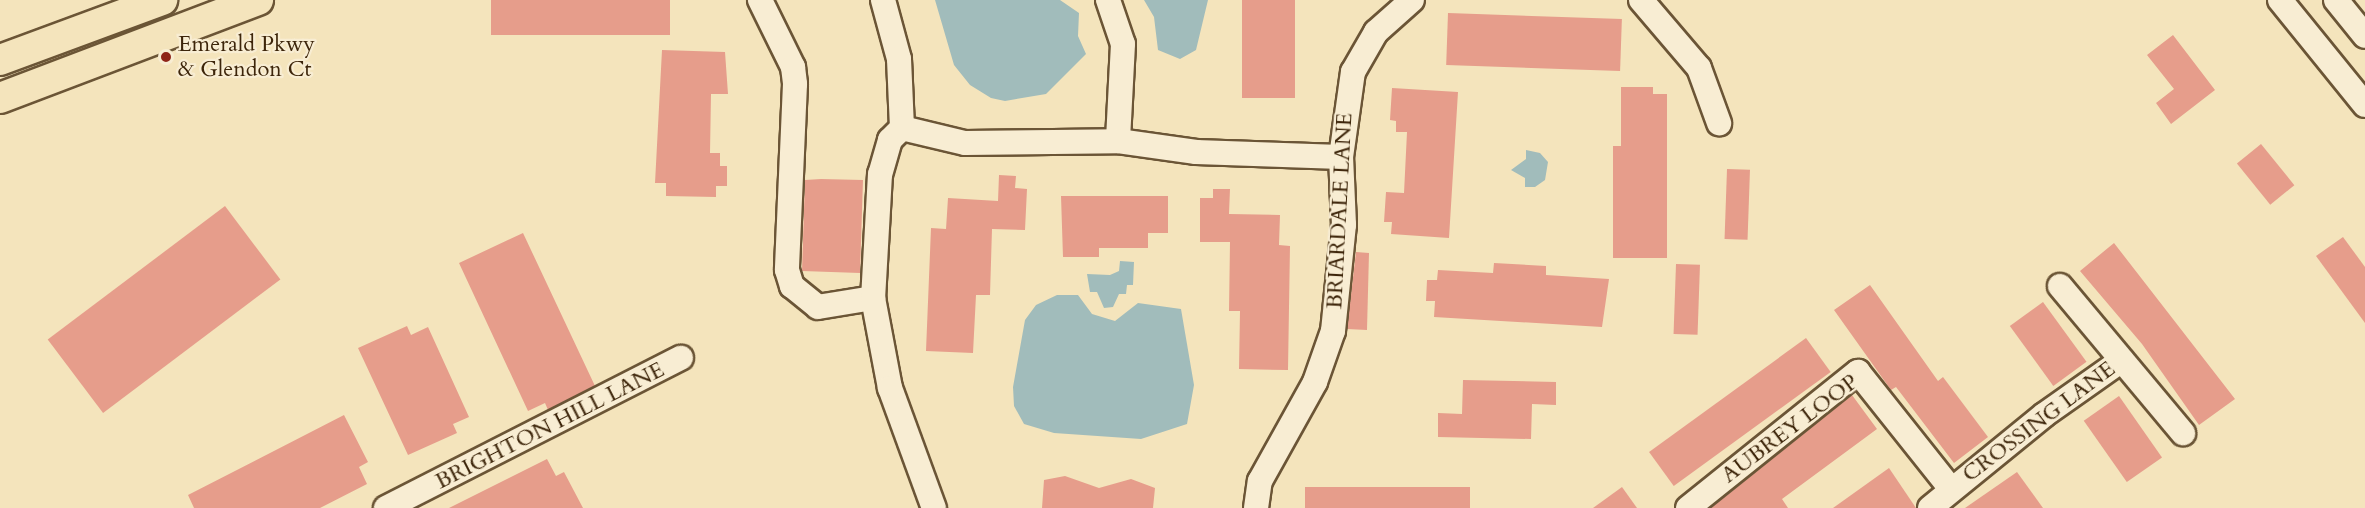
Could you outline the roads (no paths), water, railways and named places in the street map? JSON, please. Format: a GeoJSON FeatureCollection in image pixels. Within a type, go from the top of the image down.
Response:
{"type":"FeatureCollection","features":[{"type":"Feature","properties":{"kind":"main road"},"geometry":{"type":"LineString","coordinates":[[0,60],[162,0]]}},
{"type":"Feature","properties":{"kind":"main road"},"geometry":{"type":"LineString","coordinates":[[0,99],[258,0]]}},
{"type":"Feature","properties":{"kind":"street"},"geometry":{"type":"LineString","coordinates":[[760,0],[793,67],[795,84],[787,270],[792,286],[819,307],[873,298]]}},
{"type":"Feature","properties":{"kind":"street"},"geometry":{"type":"LineString","coordinates":[[884,0],[899,59],[902,128],[890,140],[880,174],[873,298],[884,366],[934,508]]}},
{"type":"Feature","properties":{"kind":"street"},"geometry":{"type":"LineString","coordinates":[[1108,0],[1123,44],[1118,141]]}},
{"type":"Feature","properties":{"kind":"street"},"geometry":{"type":"LineString","coordinates":[[1641,0],[1699,68],[1719,123]]}},
{"type":"Feature","properties":{"kind":"street"},"geometry":{"type":"LineString","coordinates":[[2280,0],[2365,105]]}},
{"type":"Feature","properties":{"kind":"street"},"geometry":{"type":"LineString","coordinates":[[2336,0],[2365,36]]}},
{"type":"Feature","properties":{"kind":"street","name":"BRIARDALE LANE"},"geometry":{"type":"LineString","coordinates":[[1256,508],[1260,481],[1315,382],[1333,331],[1344,225],[1341,157],[1353,72],[1362,50],[1399,3]]}},
{"type":"Feature","properties":{"kind":"street"},"geometry":{"type":"LineString","coordinates":[[902,128],[964,143],[1118,141],[1196,152],[1341,157]]}},
{"type":"Feature","properties":{"kind":"street","name":"CROSSING LANE"},"geometry":{"type":"LineString","coordinates":[[2060,286],[2183,433]]}},
{"type":"Feature","properties":{"kind":"street","name":"BRIGHTON HILL LANE"},"geometry":{"type":"LineString","coordinates":[[386,508],[681,358]]}},
{"type":"Feature","properties":{"kind":"street","name":"CROSSING LANE"},"geometry":{"type":"LineString","coordinates":[[1930,508],[1951,489],[2122,360]]}},
{"type":"Feature","properties":{"kind":"street","name":"AUBREY LOOP"},"geometry":{"type":"LineString","coordinates":[[1688,508],[1858,372],[1864,374],[1951,489]]}},
{"type":"Feature","properties":{"kind":"water"},"geometry":{"type":"Polygon","coordinates":[[[935,0],[1060,0],[1079,13],[1078,36],[1086,54],[1046,94],[1005,101],[991,98],[970,85],[954,65],[935,0]]]}},
{"type":"Feature","properties":{"kind":"water"},"geometry":{"type":"Polygon","coordinates":[[[1144,0],[1208,0],[1196,50],[1180,59],[1158,50],[1154,17],[1144,0]]]}},
{"type":"Feature","properties":{"kind":"water"},"geometry":{"type":"Polygon","coordinates":[[[1526,150],[1540,153],[1548,162],[1545,180],[1535,187],[1525,187],[1525,178],[1511,170],[1526,159],[1526,150]]]}},
{"type":"Feature","properties":{"kind":"water"},"geometry":{"type":"Polygon","coordinates":[[[1120,261],[1134,262],[1133,285],[1127,285],[1126,294],[1119,294],[1113,307],[1104,308],[1097,292],[1090,292],[1087,274],[1110,275],[1119,271],[1120,261]]]}},
{"type":"Feature","properties":{"kind":"water"},"geometry":{"type":"Polygon","coordinates":[[[1057,295],[1078,295],[1092,314],[1115,321],[1138,303],[1181,309],[1194,385],[1187,424],[1141,439],[1054,433],[1024,424],[1014,406],[1013,387],[1025,320],[1036,305],[1057,295]]]}},
{"type":"Feature","properties":{"kind":"place","name":"Emerald Pkwy & Glendon Ct"},"geometry":{"type":"Point","coordinates":[166,57]}}]}
